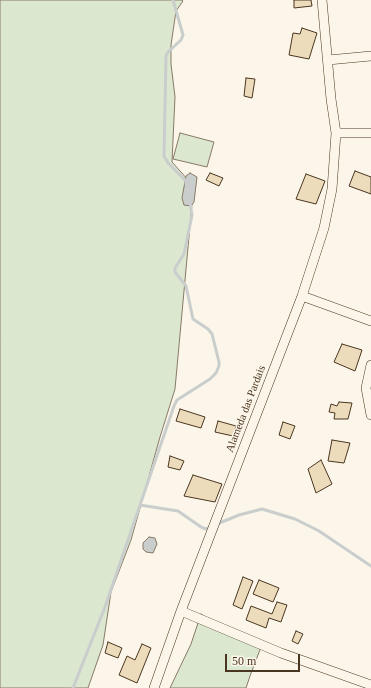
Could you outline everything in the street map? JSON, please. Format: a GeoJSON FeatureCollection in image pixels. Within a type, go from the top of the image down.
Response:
{"type":"FeatureCollection","features":[{"type":"Feature","properties":{"kind":"street","name":"Alameda das Pardais"},"geometry":{"type":"LineString","coordinates":[[154,688],[181,611],[302,296],[324,228],[332,189],[336,132],[331,99],[322,0]]}},
{"type":"Feature","properties":{"kind":"street"},"geometry":{"type":"LineString","coordinates":[[328,60],[371,56]]}},
{"type":"Feature","properties":{"kind":"street"},"geometry":{"type":"LineString","coordinates":[[336,132],[371,133]]}},
{"type":"Feature","properties":{"kind":"street"},"geometry":{"type":"LineString","coordinates":[[302,296],[371,321]]}},
{"type":"Feature","properties":{"kind":"street"},"geometry":{"type":"LineString","coordinates":[[371,365],[366,388],[371,415]]}},
{"type":"Feature","properties":{"kind":"street"},"geometry":{"type":"LineString","coordinates":[[181,611],[281,652],[371,685]]}},
{"type":"Feature","properties":{"kind":"green space"},"geometry":{"type":"Polygon","coordinates":[[[0,0],[183,1],[176,11],[171,45],[171,64],[175,97],[172,162],[189,181],[193,193],[175,389],[131,540],[111,592],[103,645],[88,688],[0,688],[0,0]]]}},
{"type":"Feature","properties":{"kind":"green space"},"geometry":{"type":"Polygon","coordinates":[[[180,133],[214,142],[207,167],[173,159],[180,133]]]}},
{"type":"Feature","properties":{"kind":"green space"},"geometry":{"type":"Polygon","coordinates":[[[201,614],[224,631],[261,647],[246,688],[170,688],[191,644],[201,614]]]}},
{"type":"Feature","properties":{"kind":"shaded area"},"geometry":{"type":"Polygon","coordinates":[[[190,173],[197,177],[194,202],[191,206],[184,205],[182,198],[186,176],[190,173]]]}},
{"type":"Feature","properties":{"kind":"shaded area"},"geometry":{"type":"Polygon","coordinates":[[[149,537],[155,538],[157,544],[153,553],[146,552],[143,549],[143,543],[149,537]]]}},
{"type":"Feature","properties":{"kind":"building"},"geometry":{"type":"Polygon","coordinates":[[[294,0],[311,0],[312,6],[294,8],[294,0]]]}},
{"type":"Feature","properties":{"kind":"building"},"geometry":{"type":"Polygon","coordinates":[[[302,28],[317,33],[309,59],[289,55],[293,33],[300,34],[302,28]]]}},
{"type":"Feature","properties":{"kind":"building"},"geometry":{"type":"Polygon","coordinates":[[[246,78],[255,79],[252,98],[244,96],[246,78]]]}},
{"type":"Feature","properties":{"kind":"building"},"geometry":{"type":"Polygon","coordinates":[[[355,171],[371,177],[371,194],[349,186],[355,171]]]}},
{"type":"Feature","properties":{"kind":"building"},"geometry":{"type":"Polygon","coordinates":[[[210,173],[223,178],[219,186],[206,180],[210,173]]]}},
{"type":"Feature","properties":{"kind":"building"},"geometry":{"type":"Polygon","coordinates":[[[306,174],[325,181],[316,204],[296,199],[306,174]]]}},
{"type":"Feature","properties":{"kind":"building"},"geometry":{"type":"Polygon","coordinates":[[[342,344],[362,350],[355,371],[334,362],[342,344]]]}},
{"type":"Feature","properties":{"kind":"building"},"geometry":{"type":"Polygon","coordinates":[[[339,402],[352,403],[348,419],[334,419],[335,413],[329,412],[331,404],[337,406],[339,402]]]}},
{"type":"Feature","properties":{"kind":"building"},"geometry":{"type":"Polygon","coordinates":[[[180,409],[205,417],[201,428],[176,421],[180,409]]]}},
{"type":"Feature","properties":{"kind":"building"},"geometry":{"type":"Polygon","coordinates":[[[218,421],[236,426],[233,436],[215,432],[218,421]]]}},
{"type":"Feature","properties":{"kind":"building"},"geometry":{"type":"Polygon","coordinates":[[[283,422],[295,426],[290,439],[279,435],[283,422]]]}},
{"type":"Feature","properties":{"kind":"building"},"geometry":{"type":"Polygon","coordinates":[[[332,440],[350,443],[344,463],[328,461],[332,440]]]}},
{"type":"Feature","properties":{"kind":"building"},"geometry":{"type":"Polygon","coordinates":[[[170,456],[184,461],[180,470],[168,467],[170,456]]]}},
{"type":"Feature","properties":{"kind":"building"},"geometry":{"type":"Polygon","coordinates":[[[321,460],[332,484],[316,493],[308,469],[321,460]]]}},
{"type":"Feature","properties":{"kind":"building"},"geometry":{"type":"Polygon","coordinates":[[[193,475],[222,484],[215,502],[184,496],[193,475]]]}},
{"type":"Feature","properties":{"kind":"building"},"geometry":{"type":"Polygon","coordinates":[[[243,577],[253,581],[242,609],[233,605],[243,577]]]}},
{"type":"Feature","properties":{"kind":"building"},"geometry":{"type":"Polygon","coordinates":[[[259,580],[279,588],[273,602],[253,594],[259,580]]]}},
{"type":"Feature","properties":{"kind":"building"},"geometry":{"type":"Polygon","coordinates":[[[277,602],[287,605],[281,622],[269,618],[266,628],[246,620],[251,606],[272,614],[277,602]]]}},
{"type":"Feature","properties":{"kind":"building"},"geometry":{"type":"Polygon","coordinates":[[[296,631],[303,634],[298,644],[292,641],[296,631]]]}},
{"type":"Feature","properties":{"kind":"building"},"geometry":{"type":"Polygon","coordinates":[[[108,642],[122,648],[118,658],[105,653],[108,642]]]}},
{"type":"Feature","properties":{"kind":"building"},"geometry":{"type":"Polygon","coordinates":[[[142,644],[151,648],[137,683],[119,675],[127,656],[135,660],[142,644]]]}},
{"type":"Feature","properties":{"kind":"waterway"},"geometry":{"type":"LineString","coordinates":[[173,0],[183,35],[181,40],[168,52],[166,56],[164,156],[168,163],[186,181],[186,184]]}},
{"type":"Feature","properties":{"kind":"waterway"},"geometry":{"type":"LineString","coordinates":[[73,688],[105,607],[174,406],[177,400],[210,379],[216,373],[219,366],[212,334],[208,329],[193,319],[186,286],[175,272],[175,268],[184,254],[192,215],[190,203]]}},
{"type":"Feature","properties":{"kind":"waterway"},"geometry":{"type":"LineString","coordinates":[[140,505],[178,511],[201,527],[206,529],[212,526]]}},
{"type":"Feature","properties":{"kind":"waterway"},"geometry":{"type":"LineString","coordinates":[[217,524],[239,515],[262,509],[295,519],[319,531],[371,566]]}}]}
